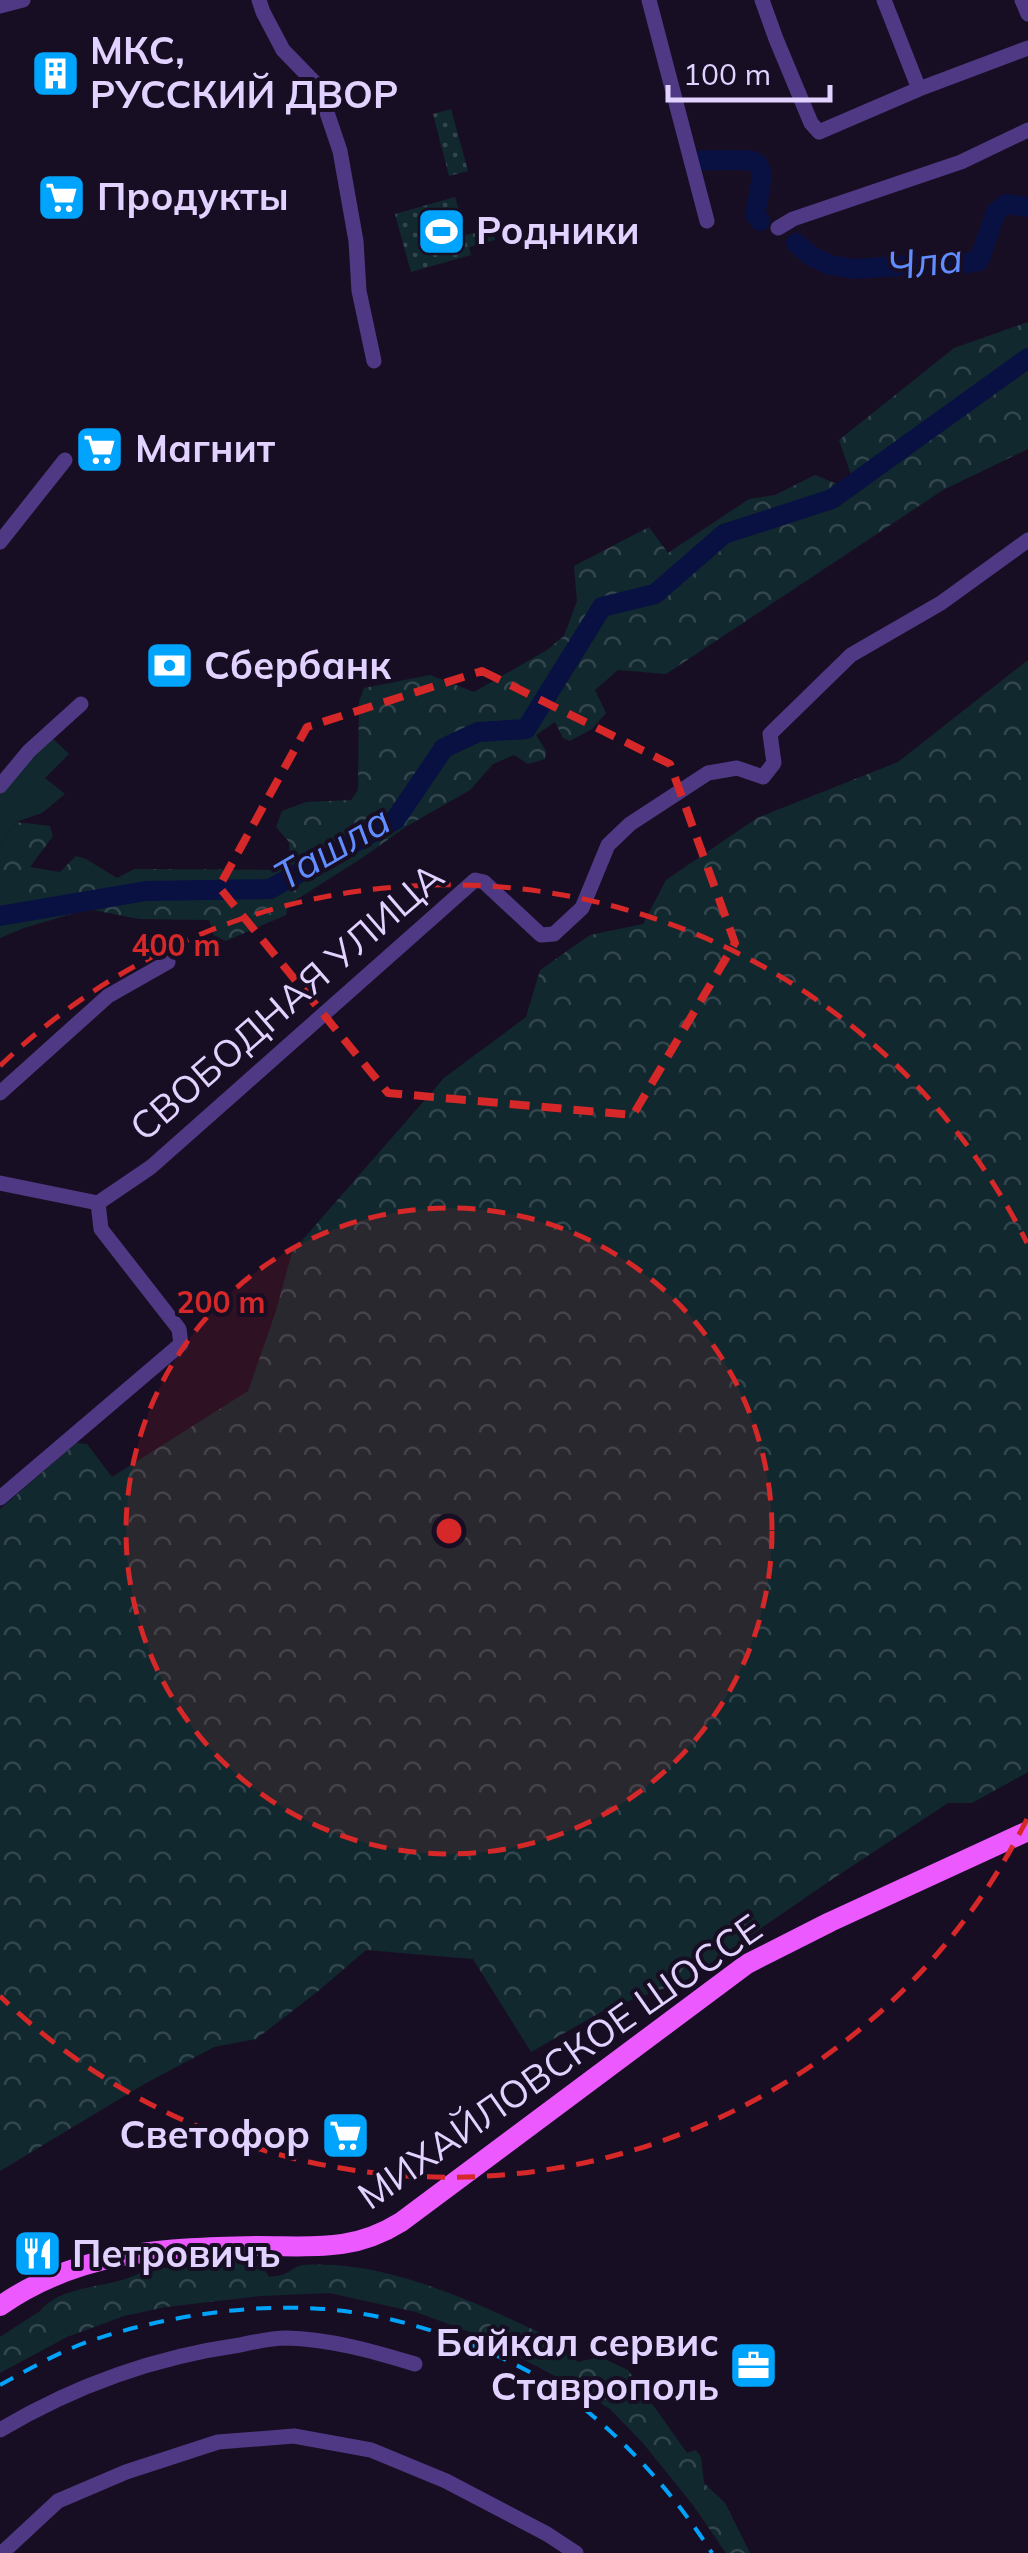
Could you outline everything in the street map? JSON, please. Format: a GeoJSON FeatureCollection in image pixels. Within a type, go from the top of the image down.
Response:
{"type":"FeatureCollection","features":[{"type":"Feature","properties":{"kind":"main road","name":"МИХАЙЛОВСКОЕ ШОССЕ"},"geometry":{"type":"LineString","coordinates":[[0,2306],[56,2274],[124,2256],[176,2248],[357,2243],[379,2236],[747,1964],[1028,1831]]}},
{"type":"Feature","properties":{"kind":"street"},"geometry":{"type":"LineString","coordinates":[[0,6],[23,0]]}},
{"type":"Feature","properties":{"kind":"street"},"geometry":{"type":"LineString","coordinates":[[259,0],[283,50],[318,86],[340,151],[356,240],[359,291],[374,361]]}},
{"type":"Feature","properties":{"kind":"street"},"geometry":{"type":"LineString","coordinates":[[649,0],[707,220]]}},
{"type":"Feature","properties":{"kind":"street"},"geometry":{"type":"LineString","coordinates":[[762,0],[811,124],[819,132],[1028,48]]}},
{"type":"Feature","properties":{"kind":"street"},"geometry":{"type":"LineString","coordinates":[[884,0],[919,89]]}},
{"type":"Feature","properties":{"kind":"street"},"geometry":{"type":"LineString","coordinates":[[1022,0],[1028,14]]}},
{"type":"Feature","properties":{"kind":"street"},"geometry":{"type":"LineString","coordinates":[[778,228],[793,219],[961,162],[1028,130]]}},
{"type":"Feature","properties":{"kind":"street"},"geometry":{"type":"LineString","coordinates":[[0,542],[64,460]]}},
{"type":"Feature","properties":{"kind":"street","name":"СВОБОДНАЯ УЛИЦА"},"geometry":{"type":"LineString","coordinates":[[98,1203],[151,1167],[475,880],[484,882],[541,935],[554,934],[582,908],[608,845],[630,824],[708,773],[737,768],[763,777],[774,763],[770,734],[851,655],[941,603],[1028,540]]}},
{"type":"Feature","properties":{"kind":"street"},"geometry":{"type":"LineString","coordinates":[[0,786],[29,750],[81,704]]}},
{"type":"Feature","properties":{"kind":"street"},"geometry":{"type":"LineString","coordinates":[[0,1093],[108,996],[168,962]]}},
{"type":"Feature","properties":{"kind":"street"},"geometry":{"type":"LineString","coordinates":[[0,1182],[98,1203],[102,1228],[179,1329],[181,1344],[0,1498]]}},
{"type":"Feature","properties":{"kind":"street"},"geometry":{"type":"LineString","coordinates":[[0,2430],[115,2374],[194,2351],[284,2338],[354,2346],[415,2364]]}},
{"type":"Feature","properties":{"kind":"street"},"geometry":{"type":"LineString","coordinates":[[2,2553],[58,2500],[126,2472],[218,2442],[294,2436],[370,2450],[446,2481],[576,2553]]}},
{"type":"Feature","properties":{"kind":"highlighted area"},"geometry":{"type":"Polygon","coordinates":[[[482,671],[670,764],[735,943],[633,1115],[388,1093],[219,887],[307,727],[482,671]]]}},
{"type":"Feature","properties":{"kind":"green space"},"geometry":{"type":"Polygon","coordinates":[[[451,109],[468,171],[449,176],[433,114],[451,109]]]}},
{"type":"Feature","properties":{"kind":"green space"},"geometry":{"type":"Polygon","coordinates":[[[455,197],[466,235],[492,229],[495,240],[469,247],[471,255],[411,272],[395,214],[455,197]]]}},
{"type":"Feature","properties":{"kind":"green space"},"geometry":{"type":"Polygon","coordinates":[[[1028,322],[1028,449],[943,490],[666,674],[618,670],[595,690],[606,713],[592,729],[570,741],[563,738],[555,722],[536,735],[546,751],[545,759],[528,764],[514,755],[493,764],[470,790],[407,826],[288,905],[286,915],[226,941],[214,936],[209,920],[139,919],[88,909],[0,938],[0,846],[16,822],[50,826],[53,836],[30,867],[60,872],[76,856],[117,878],[134,869],[276,870],[290,861],[289,842],[276,827],[282,811],[306,802],[351,800],[358,790],[359,702],[364,688],[430,675],[474,692],[564,636],[577,601],[574,566],[649,527],[668,553],[749,499],[775,495],[815,475],[857,492],[839,440],[954,348],[1028,322]]]}},
{"type":"Feature","properties":{"kind":"green space"},"geometry":{"type":"Polygon","coordinates":[[[1028,660],[1028,1772],[972,1803],[948,1803],[683,1982],[608,2008],[531,2052],[473,1959],[366,1950],[256,2039],[214,2047],[0,2171],[0,1509],[76,1443],[87,1444],[112,1477],[248,1391],[292,1252],[444,1078],[526,1017],[540,970],[590,935],[643,924],[666,880],[757,818],[898,762],[1028,660]]]}},
{"type":"Feature","properties":{"kind":"green space"},"geometry":{"type":"Polygon","coordinates":[[[49,735],[69,754],[45,778],[65,794],[42,813],[16,822],[0,846],[0,794],[49,735]]]}},
{"type":"Feature","properties":{"kind":"green space"},"geometry":{"type":"Polygon","coordinates":[[[261,2264],[269,2277],[302,2265],[338,2265],[407,2279],[476,2304],[571,2348],[577,2362],[600,2357],[628,2370],[687,2453],[696,2450],[701,2457],[704,2483],[725,2503],[750,2553],[726,2553],[693,2505],[610,2409],[478,2335],[416,2312],[329,2293],[166,2307],[124,2316],[67,2337],[0,2373],[0,2337],[65,2294],[126,2279],[148,2266],[261,2264]]]}},
{"type":"Feature","properties":{"kind":"waterway","name":"Чла"},"geometry":{"type":"LineString","coordinates":[[702,160],[756,163],[761,178],[755,214],[760,221]]}},
{"type":"Feature","properties":{"kind":"waterway","name":"Чла"},"geometry":{"type":"LineString","coordinates":[[796,243],[830,265],[855,269],[979,261],[996,212],[1006,204],[1028,207]]}},
{"type":"Feature","properties":{"kind":"waterway","name":"Ташла"},"geometry":{"type":"LineString","coordinates":[[0,916],[146,891],[270,889],[395,820],[444,748],[478,732],[526,729],[602,607],[655,594],[724,534],[832,499],[1028,358]]}},
{"type":"Feature","properties":{"kind":"railway"},"geometry":{"type":"LineString","coordinates":[[0,2385],[83,2343],[189,2316],[287,2308],[351,2312],[402,2322],[504,2359],[574,2401],[640,2460],[712,2553]]}},
{"type":"Feature","properties":{"kind":"place","name":"МКС, РУССКИЙ ДВОР"},"geometry":{"type":"Point","coordinates":[55,73]}},
{"type":"Feature","properties":{"kind":"place","name":"Продукты"},"geometry":{"type":"Point","coordinates":[62,197]}},
{"type":"Feature","properties":{"kind":"place","name":"Родники"},"geometry":{"type":"Point","coordinates":[441,231]}},
{"type":"Feature","properties":{"kind":"place","name":"Магнит"},"geometry":{"type":"Point","coordinates":[100,449]}},
{"type":"Feature","properties":{"kind":"place","name":"Сбербанк"},"geometry":{"type":"Point","coordinates":[169,666]}},
{"type":"Feature","properties":{"kind":"place","name":"Светофор"},"geometry":{"type":"Point","coordinates":[345,2135]}},
{"type":"Feature","properties":{"kind":"place","name":"Петровичъ"},"geometry":{"type":"Point","coordinates":[37,2254]}},
{"type":"Feature","properties":{"kind":"place","name":"Байкал сервис Ставрополь"},"geometry":{"type":"Point","coordinates":[754,2365]}}]}
